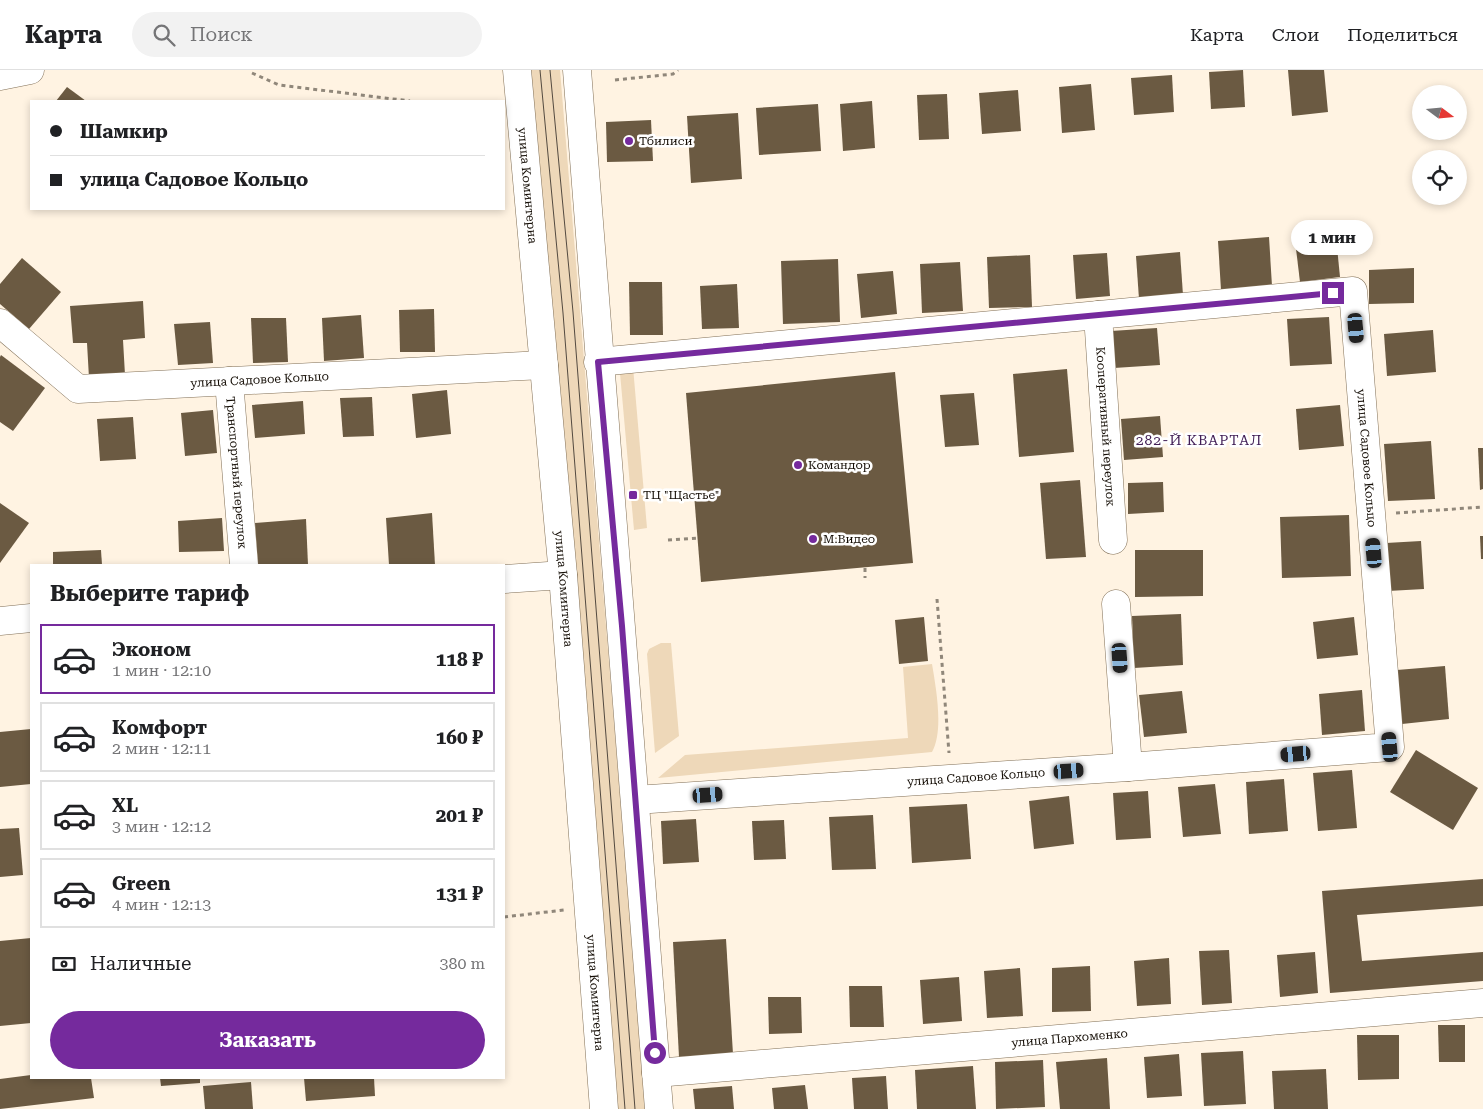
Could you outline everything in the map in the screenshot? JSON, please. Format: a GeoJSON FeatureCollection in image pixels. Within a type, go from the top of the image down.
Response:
{"type":"FeatureCollection","features":[{"type":"Feature","properties":{"kind":"street"},"geometry":{"type":"LineString","coordinates":[[0,76],[30,70]]}},
{"type":"Feature","properties":{"kind":"street","name":"улица Коминтерна"},"geometry":{"type":"LineString","coordinates":[[517,70],[564,575],[604,1109]]}},
{"type":"Feature","properties":{"kind":"street"},"geometry":{"type":"LineString","coordinates":[[577,70],[598,362],[622,626],[659,1109]]}},
{"type":"Feature","properties":{"kind":"street","name":"улица Садовое Кольцо"},"geometry":{"type":"LineString","coordinates":[[598,362],[1353,291],[1390,747],[1128,768],[635,800]]}},
{"type":"Feature","properties":{"kind":"street","name":"Кооперативный переулок"},"geometry":{"type":"LineString","coordinates":[[1098,315],[1113,540]]}},
{"type":"Feature","properties":{"kind":"street","name":"улица Садовое Кольцо"},"geometry":{"type":"LineString","coordinates":[[0,323],[78,390],[544,365]]}},
{"type":"Feature","properties":{"kind":"street","name":"Транспортный переулок"},"geometry":{"type":"LineString","coordinates":[[229,381],[244,564]]}},
{"type":"Feature","properties":{"kind":"street"},"geometry":{"type":"LineString","coordinates":[[505,579],[564,575]]}},
{"type":"Feature","properties":{"kind":"street"},"geometry":{"type":"LineString","coordinates":[[1116,604],[1128,768]]}},
{"type":"Feature","properties":{"kind":"street"},"geometry":{"type":"LineString","coordinates":[[0,621],[30,618]]}},
{"type":"Feature","properties":{"kind":"street","name":"улица Пархоменко"},"geometry":{"type":"LineString","coordinates":[[656,1073],[1483,1003]]}},
{"type":"Feature","properties":{"kind":"path"},"geometry":{"type":"LineString","coordinates":[[615,80],[673,74],[678,70]]}},
{"type":"Feature","properties":{"kind":"path"},"geometry":{"type":"LineString","coordinates":[[252,73],[279,84],[402,100]]}},
{"type":"Feature","properties":{"kind":"path"},"geometry":{"type":"LineString","coordinates":[[1370,514],[1483,507]]}},
{"type":"Feature","properties":{"kind":"path"},"geometry":{"type":"LineString","coordinates":[[668,540],[698,538]]}},
{"type":"Feature","properties":{"kind":"path"},"geometry":{"type":"LineString","coordinates":[[864,568],[865,578]]}},
{"type":"Feature","properties":{"kind":"path"},"geometry":{"type":"LineString","coordinates":[[937,599],[952,779]]}},
{"type":"Feature","properties":{"kind":"path"},"geometry":{"type":"LineString","coordinates":[[505,917],[565,910]]}},
{"type":"Feature","properties":{"kind":"shaded area"},"geometry":{"type":"Polygon","coordinates":[[[560,70],[646,1109],[616,1109],[526,71],[560,70]]]}},
{"type":"Feature","properties":{"kind":"shaded area"},"geometry":{"type":"Polygon","coordinates":[[[633,367],[647,528],[634,530],[620,373],[633,367]]]}},
{"type":"Feature","properties":{"kind":"shaded area"},"geometry":{"type":"Polygon","coordinates":[[[661,643],[671,643],[679,736],[655,753],[647,654],[649,649],[661,643]]]}},
{"type":"Feature","properties":{"kind":"shaded area"},"geometry":{"type":"Polygon","coordinates":[[[932,664],[937,697],[938,733],[932,752],[658,778],[685,755],[908,738],[903,667],[932,664]]]}},
{"type":"Feature","properties":{"kind":"building"},"geometry":{"type":"Polygon","coordinates":[[[1243,70],[1245,107],[1211,109],[1209,72],[1243,70]]]}},
{"type":"Feature","properties":{"kind":"building"},"geometry":{"type":"Polygon","coordinates":[[[1288,70],[1324,70],[1328,112],[1292,116],[1288,70]]]}},
{"type":"Feature","properties":{"kind":"building"},"geometry":{"type":"Polygon","coordinates":[[[1172,75],[1174,112],[1134,115],[1131,78],[1172,75]]]}},
{"type":"Feature","properties":{"kind":"building"},"geometry":{"type":"Polygon","coordinates":[[[1091,84],[1095,130],[1062,133],[1059,87],[1091,84]]]}},
{"type":"Feature","properties":{"kind":"building"},"geometry":{"type":"Polygon","coordinates":[[[67,87],[85,100],[57,100],[67,87]]]}},
{"type":"Feature","properties":{"kind":"building"},"geometry":{"type":"Polygon","coordinates":[[[1018,90],[1021,131],[982,134],[979,93],[1018,90]]]}},
{"type":"Feature","properties":{"kind":"building"},"geometry":{"type":"Polygon","coordinates":[[[947,94],[949,139],[919,140],[917,95],[947,94]]]}},
{"type":"Feature","properties":{"kind":"building"},"geometry":{"type":"Polygon","coordinates":[[[872,101],[875,148],[843,151],[840,104],[872,101]]]}},
{"type":"Feature","properties":{"kind":"building"},"geometry":{"type":"Polygon","coordinates":[[[818,104],[821,151],[759,155],[756,108],[818,104]]]}},
{"type":"Feature","properties":{"kind":"building"},"geometry":{"type":"Polygon","coordinates":[[[738,113],[742,179],[691,183],[687,116],[738,113]]]}},
{"type":"Feature","properties":{"kind":"building","name":"Тбилиси"},"geometry":{"type":"Polygon","coordinates":[[[651,120],[653,161],[607,162],[606,122],[651,120]]]}},
{"type":"Feature","properties":{"kind":"building"},"geometry":{"type":"Polygon","coordinates":[[[1335,227],[1340,277],[1300,282],[1294,232],[1335,227]]]}},
{"type":"Feature","properties":{"kind":"building"},"geometry":{"type":"Polygon","coordinates":[[[1269,237],[1272,286],[1221,290],[1218,241],[1269,237]]]}},
{"type":"Feature","properties":{"kind":"building"},"geometry":{"type":"Polygon","coordinates":[[[1180,252],[1183,295],[1139,299],[1136,256],[1180,252]]]}},
{"type":"Feature","properties":{"kind":"building"},"geometry":{"type":"Polygon","coordinates":[[[1107,253],[1110,296],[1076,299],[1073,255],[1107,253]]]}},
{"type":"Feature","properties":{"kind":"building"},"geometry":{"type":"Polygon","coordinates":[[[1030,255],[1032,307],[989,308],[987,257],[1030,255]]]}},
{"type":"Feature","properties":{"kind":"building"},"geometry":{"type":"Polygon","coordinates":[[[22,258],[61,292],[29,329],[0,304],[0,284],[22,258]]]}},
{"type":"Feature","properties":{"kind":"building"},"geometry":{"type":"Polygon","coordinates":[[[838,259],[840,322],[783,324],[781,261],[838,259]]]}},
{"type":"Feature","properties":{"kind":"building"},"geometry":{"type":"Polygon","coordinates":[[[960,262],[963,311],[922,313],[920,264],[960,262]]]}},
{"type":"Feature","properties":{"kind":"building"},"geometry":{"type":"Polygon","coordinates":[[[1414,268],[1414,303],[1369,304],[1369,270],[1414,268]]]}},
{"type":"Feature","properties":{"kind":"building"},"geometry":{"type":"Polygon","coordinates":[[[893,271],[897,314],[861,318],[857,274],[893,271]]]}},
{"type":"Feature","properties":{"kind":"building"},"geometry":{"type":"Polygon","coordinates":[[[629,282],[662,282],[663,335],[630,335],[629,282]]]}},
{"type":"Feature","properties":{"kind":"building"},"geometry":{"type":"Polygon","coordinates":[[[737,284],[739,328],[702,329],[700,286],[737,284]]]}},
{"type":"Feature","properties":{"kind":"building"},"geometry":{"type":"Polygon","coordinates":[[[143,301],[145,338],[123,340],[125,375],[89,378],[87,343],[73,343],[70,306],[143,301]]]}},
{"type":"Feature","properties":{"kind":"building"},"geometry":{"type":"Polygon","coordinates":[[[434,309],[435,352],[400,352],[399,310],[434,309]]]}},
{"type":"Feature","properties":{"kind":"building"},"geometry":{"type":"Polygon","coordinates":[[[361,315],[364,358],[324,361],[322,318],[361,315]]]}},
{"type":"Feature","properties":{"kind":"building"},"geometry":{"type":"Polygon","coordinates":[[[1329,317],[1332,364],[1290,366],[1287,319],[1329,317]]]}},
{"type":"Feature","properties":{"kind":"building"},"geometry":{"type":"Polygon","coordinates":[[[251,318],[286,318],[288,362],[253,363],[251,318]]]}},
{"type":"Feature","properties":{"kind":"building"},"geometry":{"type":"Polygon","coordinates":[[[210,322],[213,363],[178,365],[174,324],[210,322]]]}},
{"type":"Feature","properties":{"kind":"building"},"geometry":{"type":"Polygon","coordinates":[[[1157,328],[1160,365],[1114,368],[1111,331],[1157,328]]]}},
{"type":"Feature","properties":{"kind":"building"},"geometry":{"type":"Polygon","coordinates":[[[1433,330],[1436,372],[1387,376],[1384,334],[1433,330]]]}},
{"type":"Feature","properties":{"kind":"building"},"geometry":{"type":"Polygon","coordinates":[[[1,355],[45,388],[13,431],[0,422],[1,355]]]}},
{"type":"Feature","properties":{"kind":"building"},"geometry":{"type":"Polygon","coordinates":[[[1067,369],[1074,452],[1019,457],[1013,374],[1067,369]]]}},
{"type":"Feature","properties":{"kind":"building","name":"Командор"},"geometry":{"type":"Polygon","coordinates":[[[895,372],[913,563],[701,582],[686,393],[895,372]]]}},
{"type":"Feature","properties":{"kind":"building"},"geometry":{"type":"Polygon","coordinates":[[[447,390],[451,434],[416,438],[412,394],[447,390]]]}},
{"type":"Feature","properties":{"kind":"building"},"geometry":{"type":"Polygon","coordinates":[[[974,393],[979,445],[945,447],[940,395],[974,393]]]}},
{"type":"Feature","properties":{"kind":"building"},"geometry":{"type":"Polygon","coordinates":[[[372,397],[374,436],[343,437],[340,398],[372,397]]]}},
{"type":"Feature","properties":{"kind":"building"},"geometry":{"type":"Polygon","coordinates":[[[303,401],[305,434],[255,438],[252,405],[303,401]]]}},
{"type":"Feature","properties":{"kind":"building"},"geometry":{"type":"Polygon","coordinates":[[[1340,405],[1344,446],[1299,450],[1296,409],[1340,405]]]}},
{"type":"Feature","properties":{"kind":"building"},"geometry":{"type":"Polygon","coordinates":[[[213,410],[217,453],[185,456],[181,413],[213,410]]]}},
{"type":"Feature","properties":{"kind":"building"},"geometry":{"type":"Polygon","coordinates":[[[1160,416],[1163,457],[1124,460],[1121,419],[1160,416]]]}},
{"type":"Feature","properties":{"kind":"building"},"geometry":{"type":"Polygon","coordinates":[[[133,417],[136,459],[100,461],[97,419],[133,417]]]}},
{"type":"Feature","properties":{"kind":"building"},"geometry":{"type":"Polygon","coordinates":[[[1431,441],[1435,499],[1388,501],[1384,444],[1431,441]]]}},
{"type":"Feature","properties":{"kind":"building"},"geometry":{"type":"Polygon","coordinates":[[[1478,448],[1483,448],[1483,489],[1480,490],[1478,448]]]}},
{"type":"Feature","properties":{"kind":"building"},"geometry":{"type":"Polygon","coordinates":[[[1080,480],[1086,557],[1046,559],[1040,483],[1080,480]]]}},
{"type":"Feature","properties":{"kind":"building"},"geometry":{"type":"Polygon","coordinates":[[[1163,482],[1164,512],[1128,514],[1128,483],[1163,482]]]}},
{"type":"Feature","properties":{"kind":"building"},"geometry":{"type":"Polygon","coordinates":[[[0,503],[29,523],[0,563],[0,503]]]}},
{"type":"Feature","properties":{"kind":"building"},"geometry":{"type":"Polygon","coordinates":[[[432,513],[435,564],[389,564],[386,518],[432,513]]]}},
{"type":"Feature","properties":{"kind":"building"},"geometry":{"type":"Polygon","coordinates":[[[1349,515],[1351,576],[1282,578],[1280,517],[1349,515]]]}},
{"type":"Feature","properties":{"kind":"building"},"geometry":{"type":"Polygon","coordinates":[[[222,518],[224,551],[179,552],[178,521],[222,518]]]}},
{"type":"Feature","properties":{"kind":"building"},"geometry":{"type":"Polygon","coordinates":[[[306,519],[308,564],[258,564],[255,523],[306,519]]]}},
{"type":"Feature","properties":{"kind":"building"},"geometry":{"type":"Polygon","coordinates":[[[1480,536],[1483,536],[1483,559],[1481,559],[1480,536]]]}},
{"type":"Feature","properties":{"kind":"building"},"geometry":{"type":"Polygon","coordinates":[[[1421,541],[1424,589],[1388,591],[1386,543],[1421,541]]]}},
{"type":"Feature","properties":{"kind":"building"},"geometry":{"type":"Polygon","coordinates":[[[101,550],[102,564],[53,564],[53,552],[101,550]]]}},
{"type":"Feature","properties":{"kind":"building"},"geometry":{"type":"Polygon","coordinates":[[[1135,550],[1203,550],[1203,596],[1135,597],[1135,550]]]}},
{"type":"Feature","properties":{"kind":"building"},"geometry":{"type":"Polygon","coordinates":[[[1181,614],[1183,665],[1134,668],[1132,616],[1181,614]]]}},
{"type":"Feature","properties":{"kind":"building"},"geometry":{"type":"Polygon","coordinates":[[[924,617],[928,661],[899,664],[895,620],[924,617]]]}},
{"type":"Feature","properties":{"kind":"building"},"geometry":{"type":"Polygon","coordinates":[[[1354,617],[1358,655],[1317,659],[1313,622],[1354,617]]]}},
{"type":"Feature","properties":{"kind":"building"},"geometry":{"type":"Polygon","coordinates":[[[1445,666],[1449,719],[1402,724],[1397,670],[1445,666]]]}},
{"type":"Feature","properties":{"kind":"building"},"geometry":{"type":"Polygon","coordinates":[[[1362,690],[1365,731],[1322,735],[1319,694],[1362,690]]]}},
{"type":"Feature","properties":{"kind":"building"},"geometry":{"type":"Polygon","coordinates":[[[1182,691],[1187,733],[1144,737],[1139,695],[1182,691]]]}},
{"type":"Feature","properties":{"kind":"building"},"geometry":{"type":"Polygon","coordinates":[[[30,729],[30,784],[0,787],[0,732],[30,729]]]}},
{"type":"Feature","properties":{"kind":"building"},"geometry":{"type":"Polygon","coordinates":[[[1416,750],[1478,788],[1453,830],[1390,792],[1416,750]]]}},
{"type":"Feature","properties":{"kind":"building"},"geometry":{"type":"Polygon","coordinates":[[[1352,770],[1357,828],[1318,831],[1313,773],[1352,770]]]}},
{"type":"Feature","properties":{"kind":"building"},"geometry":{"type":"Polygon","coordinates":[[[1284,779],[1288,831],[1249,834],[1246,782],[1284,779]]]}},
{"type":"Feature","properties":{"kind":"building"},"geometry":{"type":"Polygon","coordinates":[[[1215,784],[1221,834],[1183,837],[1178,787],[1215,784]]]}},
{"type":"Feature","properties":{"kind":"building"},"geometry":{"type":"Polygon","coordinates":[[[1148,791],[1151,838],[1116,840],[1113,793],[1148,791]]]}},
{"type":"Feature","properties":{"kind":"building"},"geometry":{"type":"Polygon","coordinates":[[[1069,796],[1074,844],[1034,849],[1029,801],[1069,796]]]}},
{"type":"Feature","properties":{"kind":"building"},"geometry":{"type":"Polygon","coordinates":[[[967,804],[971,859],[912,863],[909,807],[967,804]]]}},
{"type":"Feature","properties":{"kind":"building"},"geometry":{"type":"Polygon","coordinates":[[[873,815],[876,869],[832,870],[829,817],[873,815]]]}},
{"type":"Feature","properties":{"kind":"building"},"geometry":{"type":"Polygon","coordinates":[[[696,819],[699,862],[663,864],[661,821],[696,819]]]}},
{"type":"Feature","properties":{"kind":"building"},"geometry":{"type":"Polygon","coordinates":[[[784,820],[786,859],[754,860],[752,821],[784,820]]]}},
{"type":"Feature","properties":{"kind":"building"},"geometry":{"type":"Polygon","coordinates":[[[19,828],[23,875],[0,877],[0,829],[19,828]]]}},
{"type":"Feature","properties":{"kind":"building"},"geometry":{"type":"Polygon","coordinates":[[[1483,879],[1483,906],[1357,915],[1362,961],[1483,952],[1483,981],[1330,993],[1322,891],[1483,879]]]}},
{"type":"Feature","properties":{"kind":"building"},"geometry":{"type":"Polygon","coordinates":[[[30,938],[30,1023],[0,1026],[0,941],[30,938]]]}},
{"type":"Feature","properties":{"kind":"building"},"geometry":{"type":"Polygon","coordinates":[[[726,939],[733,1054],[679,1057],[673,942],[726,939]]]}},
{"type":"Feature","properties":{"kind":"building"},"geometry":{"type":"Polygon","coordinates":[[[1229,950],[1232,1003],[1202,1005],[1199,951],[1229,950]]]}},
{"type":"Feature","properties":{"kind":"building"},"geometry":{"type":"Polygon","coordinates":[[[1315,952],[1318,993],[1280,997],[1277,955],[1315,952]]]}},
{"type":"Feature","properties":{"kind":"building"},"geometry":{"type":"Polygon","coordinates":[[[1169,958],[1171,1004],[1137,1006],[1134,961],[1169,958]]]}},
{"type":"Feature","properties":{"kind":"building"},"geometry":{"type":"Polygon","coordinates":[[[1090,966],[1091,1011],[1052,1012],[1052,968],[1090,966]]]}},
{"type":"Feature","properties":{"kind":"building"},"geometry":{"type":"Polygon","coordinates":[[[1020,968],[1023,1016],[987,1018],[984,971],[1020,968]]]}},
{"type":"Feature","properties":{"kind":"building"},"geometry":{"type":"Polygon","coordinates":[[[959,977],[962,1021],[923,1024],[920,980],[959,977]]]}},
{"type":"Feature","properties":{"kind":"building"},"geometry":{"type":"Polygon","coordinates":[[[849,986],[882,986],[884,1027],[850,1027],[849,986]]]}},
{"type":"Feature","properties":{"kind":"building"},"geometry":{"type":"Polygon","coordinates":[[[768,997],[801,997],[802,1033],[769,1034],[768,997]]]}},
{"type":"Feature","properties":{"kind":"building"},"geometry":{"type":"Polygon","coordinates":[[[1438,1025],[1465,1025],[1465,1062],[1439,1062],[1438,1025]]]}},
{"type":"Feature","properties":{"kind":"building"},"geometry":{"type":"Polygon","coordinates":[[[1357,1035],[1399,1035],[1399,1079],[1358,1080],[1357,1035]]]}},
{"type":"Feature","properties":{"kind":"building"},"geometry":{"type":"Polygon","coordinates":[[[1243,1051],[1246,1104],[1204,1106],[1201,1053],[1243,1051]]]}},
{"type":"Feature","properties":{"kind":"building"},"geometry":{"type":"Polygon","coordinates":[[[1179,1054],[1182,1096],[1147,1098],[1144,1057],[1179,1054]]]}},
{"type":"Feature","properties":{"kind":"building"},"geometry":{"type":"Polygon","coordinates":[[[1107,1058],[1110,1109],[1060,1109],[1056,1062],[1107,1058]]]}},
{"type":"Feature","properties":{"kind":"building"},"geometry":{"type":"Polygon","coordinates":[[[1043,1060],[1045,1107],[996,1109],[995,1062],[1043,1060]]]}},
{"type":"Feature","properties":{"kind":"building"},"geometry":{"type":"Polygon","coordinates":[[[973,1066],[976,1109],[917,1109],[915,1070],[973,1066]]]}},
{"type":"Feature","properties":{"kind":"building"},"geometry":{"type":"Polygon","coordinates":[[[1326,1069],[1328,1109],[1274,1109],[1272,1071],[1326,1069]]]}},
{"type":"Feature","properties":{"kind":"building"},"geometry":{"type":"Polygon","coordinates":[[[30,1075],[30,1079],[91,1079],[94,1098],[0,1109],[0,1079],[30,1075]]]}},
{"type":"Feature","properties":{"kind":"building"},"geometry":{"type":"Polygon","coordinates":[[[886,1076],[888,1109],[854,1109],[852,1078],[886,1076]]]}},
{"type":"Feature","properties":{"kind":"building"},"geometry":{"type":"Polygon","coordinates":[[[160,1079],[200,1079],[200,1083],[161,1086],[160,1079]]]}},
{"type":"Feature","properties":{"kind":"building"},"geometry":{"type":"Polygon","coordinates":[[[304,1079],[374,1079],[375,1096],[306,1101],[304,1079]]]}},
{"type":"Feature","properties":{"kind":"building"},"geometry":{"type":"Polygon","coordinates":[[[251,1082],[253,1109],[205,1109],[203,1086],[251,1082]]]}},
{"type":"Feature","properties":{"kind":"building"},"geometry":{"type":"Polygon","coordinates":[[[805,1085],[808,1109],[774,1109],[772,1088],[805,1085]]]}},
{"type":"Feature","properties":{"kind":"building"},"geometry":{"type":"Polygon","coordinates":[[[732,1086],[734,1109],[695,1109],[693,1089],[732,1086]]]}},
{"type":"Feature","properties":{"kind":"tram line"},"geometry":{"type":"LineString","coordinates":[[540,70],[563,313],[625,1109]]}},
{"type":"Feature","properties":{"kind":"tram line"},"geometry":{"type":"LineString","coordinates":[[550,70],[573,312],[635,1109]]}},
{"type":"Feature","properties":{"kind":"place","name":"Тбилиси"},"geometry":{"type":"Point","coordinates":[629,141]}},
{"type":"Feature","properties":{"kind":"place","name":"Командор"},"geometry":{"type":"Point","coordinates":[798,465]}},
{"type":"Feature","properties":{"kind":"place","name":"ТЦ \"Щастье\""},"geometry":{"type":"Point","coordinates":[633,495]}},
{"type":"Feature","properties":{"kind":"place","name":"М.Видео"},"geometry":{"type":"Point","coordinates":[813,539]}},
{"type":"Feature","properties":{"kind":"district","name":"282-Й КВАРТАЛ"},"geometry":{"type":"Point","coordinates":[1199,440]}},
{"type":"Feature","properties":{"kind":"route"},"geometry":{"type":"LineString","coordinates":[[655,1053],[622,626],[598,362],[1333,293]]}}]}
